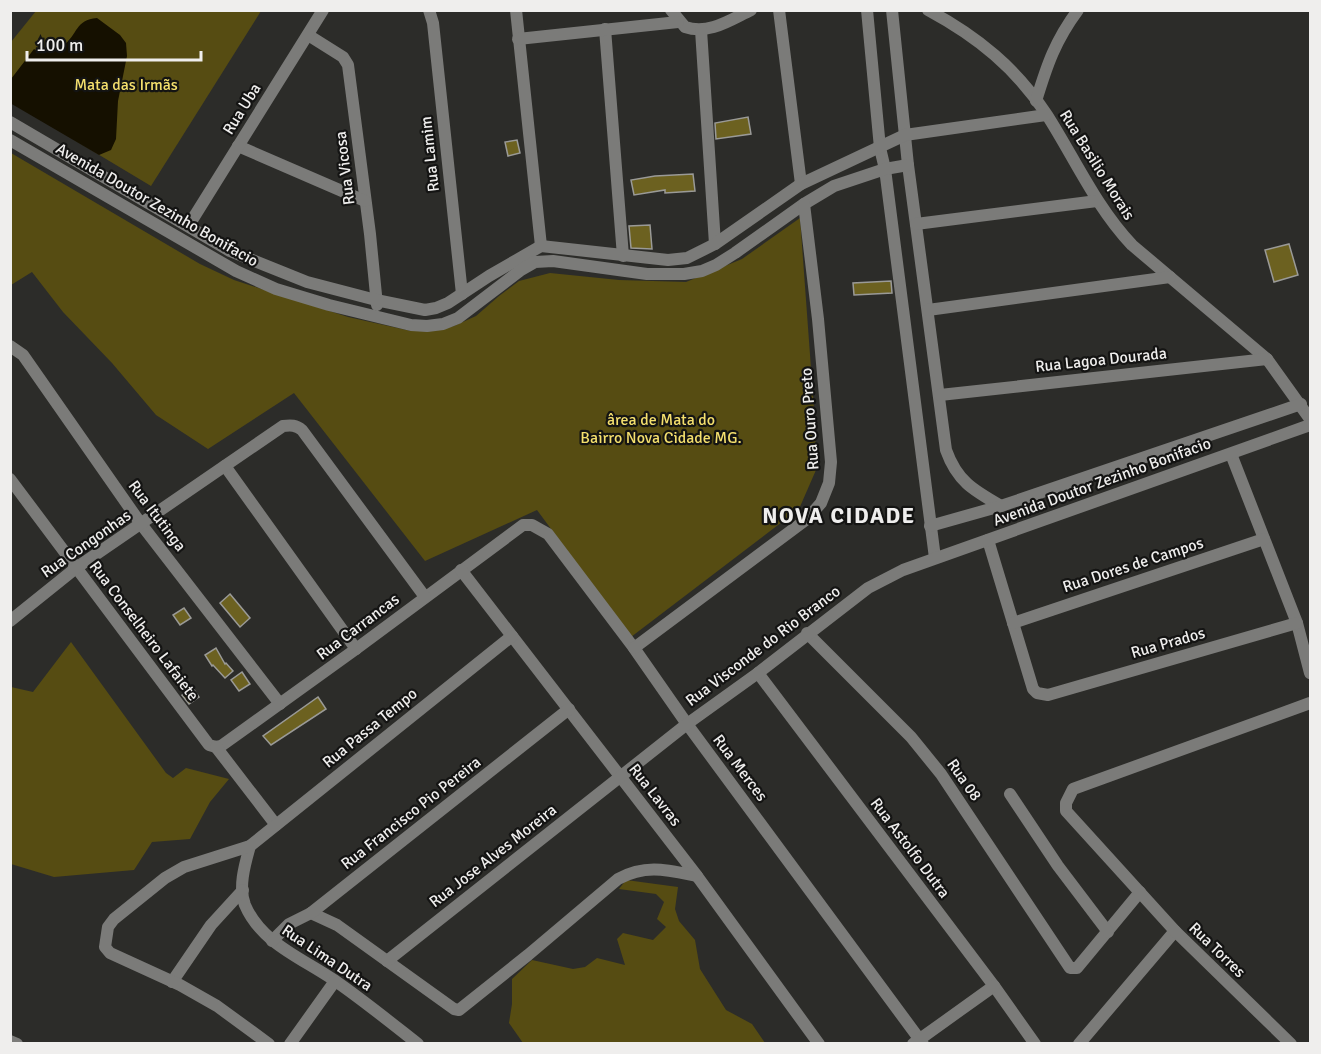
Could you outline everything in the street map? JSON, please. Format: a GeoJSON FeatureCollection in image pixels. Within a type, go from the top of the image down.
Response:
{"type":"FeatureCollection","features":[{"type":"Feature","properties":{"kind":"street","name":"Rua Uba"},"geometry":{"type":"LineString","coordinates":[[189,225],[323,10]]}},
{"type":"Feature","properties":{"kind":"street","name":"Rua Lamim"},"geometry":{"type":"LineString","coordinates":[[429,10],[433,24],[462,294]]}},
{"type":"Feature","properties":{"kind":"street"},"geometry":{"type":"LineString","coordinates":[[516,10],[541,246],[668,260],[687,258],[715,244],[801,184],[905,135],[1046,115]]}},
{"type":"Feature","properties":{"kind":"street"},"geometry":{"type":"LineString","coordinates":[[671,10],[678,22],[685,27],[701,30],[714,28],[751,10]]}},
{"type":"Feature","properties":{"kind":"street"},"geometry":{"type":"LineString","coordinates":[[779,10],[801,184]]}},
{"type":"Feature","properties":{"kind":"street"},"geometry":{"type":"LineString","coordinates":[[867,10],[880,148],[885,169],[935,558]]}},
{"type":"Feature","properties":{"kind":"street","name":"Avenida Doutor Zezinho Bonifacio"},"geometry":{"type":"LineString","coordinates":[[892,10],[908,165],[946,450],[952,467],[976,492],[1000,506]]}},
{"type":"Feature","properties":{"kind":"street","name":"Rua Basilio Morais"},"geometry":{"type":"LineString","coordinates":[[928,10],[965,31],[993,51],[1023,83],[1046,115],[1097,201],[1120,232],[1132,245],[1267,358],[1311,419]]}},
{"type":"Feature","properties":{"kind":"street"},"geometry":{"type":"LineString","coordinates":[[1036,100],[1052,51],[1060,35],[1078,10]]}},
{"type":"Feature","properties":{"kind":"street"},"geometry":{"type":"LineString","coordinates":[[518,39],[678,22]]}},
{"type":"Feature","properties":{"kind":"street"},"geometry":{"type":"LineString","coordinates":[[605,29],[623,256]]}},
{"type":"Feature","properties":{"kind":"street"},"geometry":{"type":"LineString","coordinates":[[701,30],[715,244]]}},
{"type":"Feature","properties":{"kind":"street","name":"Rua Vicosa"},"geometry":{"type":"LineString","coordinates":[[308,35],[343,57],[348,64],[379,317]]}},
{"type":"Feature","properties":{"kind":"street","name":"Avenida Doutor Zezinho Bonifacio"},"geometry":{"type":"LineString","coordinates":[[10,122],[230,251],[307,282],[376,300],[425,310],[436,308],[541,246]]}},
{"type":"Feature","properties":{"kind":"street","name":"Avenida Doutor Zezinho Bonifacio"},"geometry":{"type":"LineString","coordinates":[[10,140],[236,271],[276,289],[411,325],[426,326],[443,324],[458,318],[535,262],[553,261],[647,274],[684,274],[702,271],[735,254],[804,204],[834,186],[885,169],[908,165]]}},
{"type":"Feature","properties":{"kind":"street"},"geometry":{"type":"LineString","coordinates":[[238,146],[365,201]]}},
{"type":"Feature","properties":{"kind":"street"},"geometry":{"type":"LineString","coordinates":[[916,224],[1097,201]]}},
{"type":"Feature","properties":{"kind":"street","name":"Rua Ouro Preto"},"geometry":{"type":"LineString","coordinates":[[634,648],[807,519],[821,503],[829,483],[831,462],[828,421],[804,204]]}},
{"type":"Feature","properties":{"kind":"street"},"geometry":{"type":"LineString","coordinates":[[928,310],[1170,277]]}},
{"type":"Feature","properties":{"kind":"street","name":"Rua Itutinga"},"geometry":{"type":"LineString","coordinates":[[10,346],[23,355],[141,524],[280,704]]}},
{"type":"Feature","properties":{"kind":"street","name":"Rua Lagoa Dourada"},"geometry":{"type":"LineString","coordinates":[[940,395],[1267,358]]}},
{"type":"Feature","properties":{"kind":"street","name":"Avenida Doutor Zezinho Bonifacio"},"geometry":{"type":"LineString","coordinates":[[930,526],[1000,506],[1301,405]]}},
{"type":"Feature","properties":{"kind":"street","name":"Avenida Doutor Zezinho Bonifacio"},"geometry":{"type":"LineString","coordinates":[[935,558],[1311,425]]}},
{"type":"Feature","properties":{"kind":"street","name":"Rua Congonhas"},"geometry":{"type":"LineString","coordinates":[[10,621],[76,568],[283,426],[297,426],[302,430],[425,597]]}},
{"type":"Feature","properties":{"kind":"street"},"geometry":{"type":"LineString","coordinates":[[1231,454],[1297,623],[1311,673]]}},
{"type":"Feature","properties":{"kind":"street"},"geometry":{"type":"LineString","coordinates":[[225,466],[356,649]]}},
{"type":"Feature","properties":{"kind":"street","name":"Rua Conselheiro Lafaiete"},"geometry":{"type":"LineString","coordinates":[[10,479],[76,568],[276,825]]}},
{"type":"Feature","properties":{"kind":"street","name":"Rua Merces"},"geometry":{"type":"LineString","coordinates":[[523,525],[532,525],[548,534],[634,648],[919,1042]]}},
{"type":"Feature","properties":{"kind":"street","name":"Rua Carrancas"},"geometry":{"type":"LineString","coordinates":[[213,746],[221,746],[280,704],[523,525]]}},
{"type":"Feature","properties":{"kind":"street","name":"Rua Dores de Campos"},"geometry":{"type":"LineString","coordinates":[[1013,623],[1264,539]]}},
{"type":"Feature","properties":{"kind":"street"},"geometry":{"type":"LineString","coordinates":[[988,540],[1013,623]]}},
{"type":"Feature","properties":{"kind":"street","name":"Rua Visconde do Rio Branco"},"geometry":{"type":"LineString","coordinates":[[620,777],[868,588],[903,570],[935,558]]}},
{"type":"Feature","properties":{"kind":"street","name":"Rua Lavras"},"geometry":{"type":"LineString","coordinates":[[461,570],[697,876],[819,1044]]}},
{"type":"Feature","properties":{"kind":"street","name":"Rua Prados"},"geometry":{"type":"LineString","coordinates":[[1013,623],[1033,689],[1037,693],[1048,695],[1297,623]]}},
{"type":"Feature","properties":{"kind":"street","name":"Rua 08"},"geometry":{"type":"LineString","coordinates":[[807,633],[911,737],[940,774],[1068,967],[1077,968],[1108,932]]}},
{"type":"Feature","properties":{"kind":"street","name":"Rua Passa Tempo"},"geometry":{"type":"LineString","coordinates":[[250,846],[512,636]]}},
{"type":"Feature","properties":{"kind":"street","name":"Rua Astolfo Dutra"},"geometry":{"type":"LineString","coordinates":[[758,673],[994,986],[1035,1044]]}},
{"type":"Feature","properties":{"kind":"street"},"geometry":{"type":"LineString","coordinates":[[1175,931],[1066,811],[1066,803],[1073,789],[1309,704]]}},
{"type":"Feature","properties":{"kind":"street","name":"Rua Francisco Pio Pereira"},"geometry":{"type":"LineString","coordinates":[[272,941],[289,924],[311,913],[569,709]]}},
{"type":"Feature","properties":{"kind":"street","name":"Rua Jose Alves Moreira"},"geometry":{"type":"LineString","coordinates":[[387,961],[620,777]]}},
{"type":"Feature","properties":{"kind":"street"},"geometry":{"type":"LineString","coordinates":[[1010,794],[1058,866],[1108,932],[1140,892]]}},
{"type":"Feature","properties":{"kind":"street"},"geometry":{"type":"LineString","coordinates":[[250,846],[184,867],[165,878],[114,919],[108,927],[105,947],[110,952],[217,1006],[269,1044]]}},
{"type":"Feature","properties":{"kind":"street","name":"Rua Lima Dutra"},"geometry":{"type":"LineString","coordinates":[[250,846],[245,865],[243,890],[244,902],[256,927],[272,941],[335,981],[418,1044]]}},
{"type":"Feature","properties":{"kind":"street"},"geometry":{"type":"LineString","coordinates":[[311,913],[337,925],[454,1009],[462,1009],[618,879],[633,871],[648,869],[697,876]]}},
{"type":"Feature","properties":{"kind":"street"},"geometry":{"type":"LineString","coordinates":[[172,982],[211,925],[243,890]]}},
{"type":"Feature","properties":{"kind":"street","name":"Rua Torres"},"geometry":{"type":"LineString","coordinates":[[1079,1044],[1175,931],[1291,1044]]}},
{"type":"Feature","properties":{"kind":"street"},"geometry":{"type":"LineString","coordinates":[[290,1044],[335,981]]}},
{"type":"Feature","properties":{"kind":"street"},"geometry":{"type":"LineString","coordinates":[[919,1042],[994,986]]}},
{"type":"Feature","properties":{"kind":"street"},"geometry":{"type":"LineString","coordinates":[[10,1041],[17,1044]]}},
{"type":"Feature","properties":{"kind":"green space","name":"Mata das Irmãs"},"geometry":{"type":"Polygon","coordinates":[[[36,11],[261,11],[151,186],[11,102],[11,42],[36,11]]]}},
{"type":"Feature","properties":{"kind":"green space","name":"ârea de Mata do Bairro Nova Cidade MG."},"geometry":{"type":"Polygon","coordinates":[[[11,153],[200,264],[234,280],[348,317],[411,331],[438,330],[454,326],[476,316],[519,281],[550,273],[619,280],[686,282],[742,259],[800,218],[815,423],[816,470],[799,509],[631,637],[537,510],[425,561],[294,393],[208,449],[156,415],[112,363],[63,312],[32,272],[11,285],[11,153]]]}},
{"type":"Feature","properties":{"kind":"green space"},"geometry":{"type":"Polygon","coordinates":[[[71,642],[166,773],[173,778],[186,768],[229,779],[210,802],[190,839],[152,842],[134,870],[54,877],[11,864],[11,687],[33,692],[71,642]]]}},
{"type":"Feature","properties":{"kind":"green space"},"geometry":{"type":"Polygon","coordinates":[[[626,880],[678,887],[675,909],[679,921],[695,940],[700,969],[726,1010],[752,1024],[765,1043],[523,1043],[509,1023],[512,979],[532,960],[573,969],[585,967],[597,958],[625,965],[617,939],[623,933],[653,940],[666,927],[657,919],[664,902],[656,894],[619,889],[626,880]]]}},
{"type":"Feature","properties":{"kind":"shaded area"},"geometry":{"type":"Polygon","coordinates":[[[97,18],[120,35],[126,43],[127,56],[118,101],[116,139],[111,150],[99,155],[10,103],[11,79],[34,49],[40,53],[45,50],[51,52],[69,41],[85,22],[97,18]]]}},
{"type":"Feature","properties":{"kind":"building"},"geometry":{"type":"Polygon","coordinates":[[[748,117],[751,134],[716,139],[715,123],[748,117]]]}},
{"type":"Feature","properties":{"kind":"building"},"geometry":{"type":"Polygon","coordinates":[[[517,140],[520,153],[508,156],[505,142],[517,140]]]}},
{"type":"Feature","properties":{"kind":"building"},"geometry":{"type":"Polygon","coordinates":[[[693,174],[695,191],[665,193],[665,190],[634,195],[631,180],[693,174]]]}},
{"type":"Feature","properties":{"kind":"building"},"geometry":{"type":"Polygon","coordinates":[[[650,225],[652,249],[631,248],[629,226],[650,225]]]}},
{"type":"Feature","properties":{"kind":"building"},"geometry":{"type":"Polygon","coordinates":[[[1289,244],[1298,275],[1274,282],[1265,250],[1289,244]]]}},
{"type":"Feature","properties":{"kind":"building"},"geometry":{"type":"Polygon","coordinates":[[[891,281],[892,293],[854,295],[853,283],[891,281]]]}},
{"type":"Feature","properties":{"kind":"building"},"geometry":{"type":"Polygon","coordinates":[[[230,594],[250,618],[240,627],[220,603],[230,594]]]}},
{"type":"Feature","properties":{"kind":"building"},"geometry":{"type":"Polygon","coordinates":[[[184,608],[191,618],[180,625],[173,615],[184,608]]]}},
{"type":"Feature","properties":{"kind":"building"},"geometry":{"type":"Polygon","coordinates":[[[216,648],[225,664],[233,671],[225,678],[212,666],[205,655],[216,648]]]}},
{"type":"Feature","properties":{"kind":"building"},"geometry":{"type":"Polygon","coordinates":[[[242,672],[250,684],[239,691],[231,680],[242,672]]]}},
{"type":"Feature","properties":{"kind":"building"},"geometry":{"type":"Polygon","coordinates":[[[192,687],[199,697],[189,704],[182,695],[192,687]]]}},
{"type":"Feature","properties":{"kind":"building"},"geometry":{"type":"Polygon","coordinates":[[[318,697],[326,709],[271,745],[263,736],[318,697]]]}},
{"type":"Feature","properties":{"kind":"district","name":"NOVA CIDADE"},"geometry":{"type":"Point","coordinates":[839,515]}}]}
